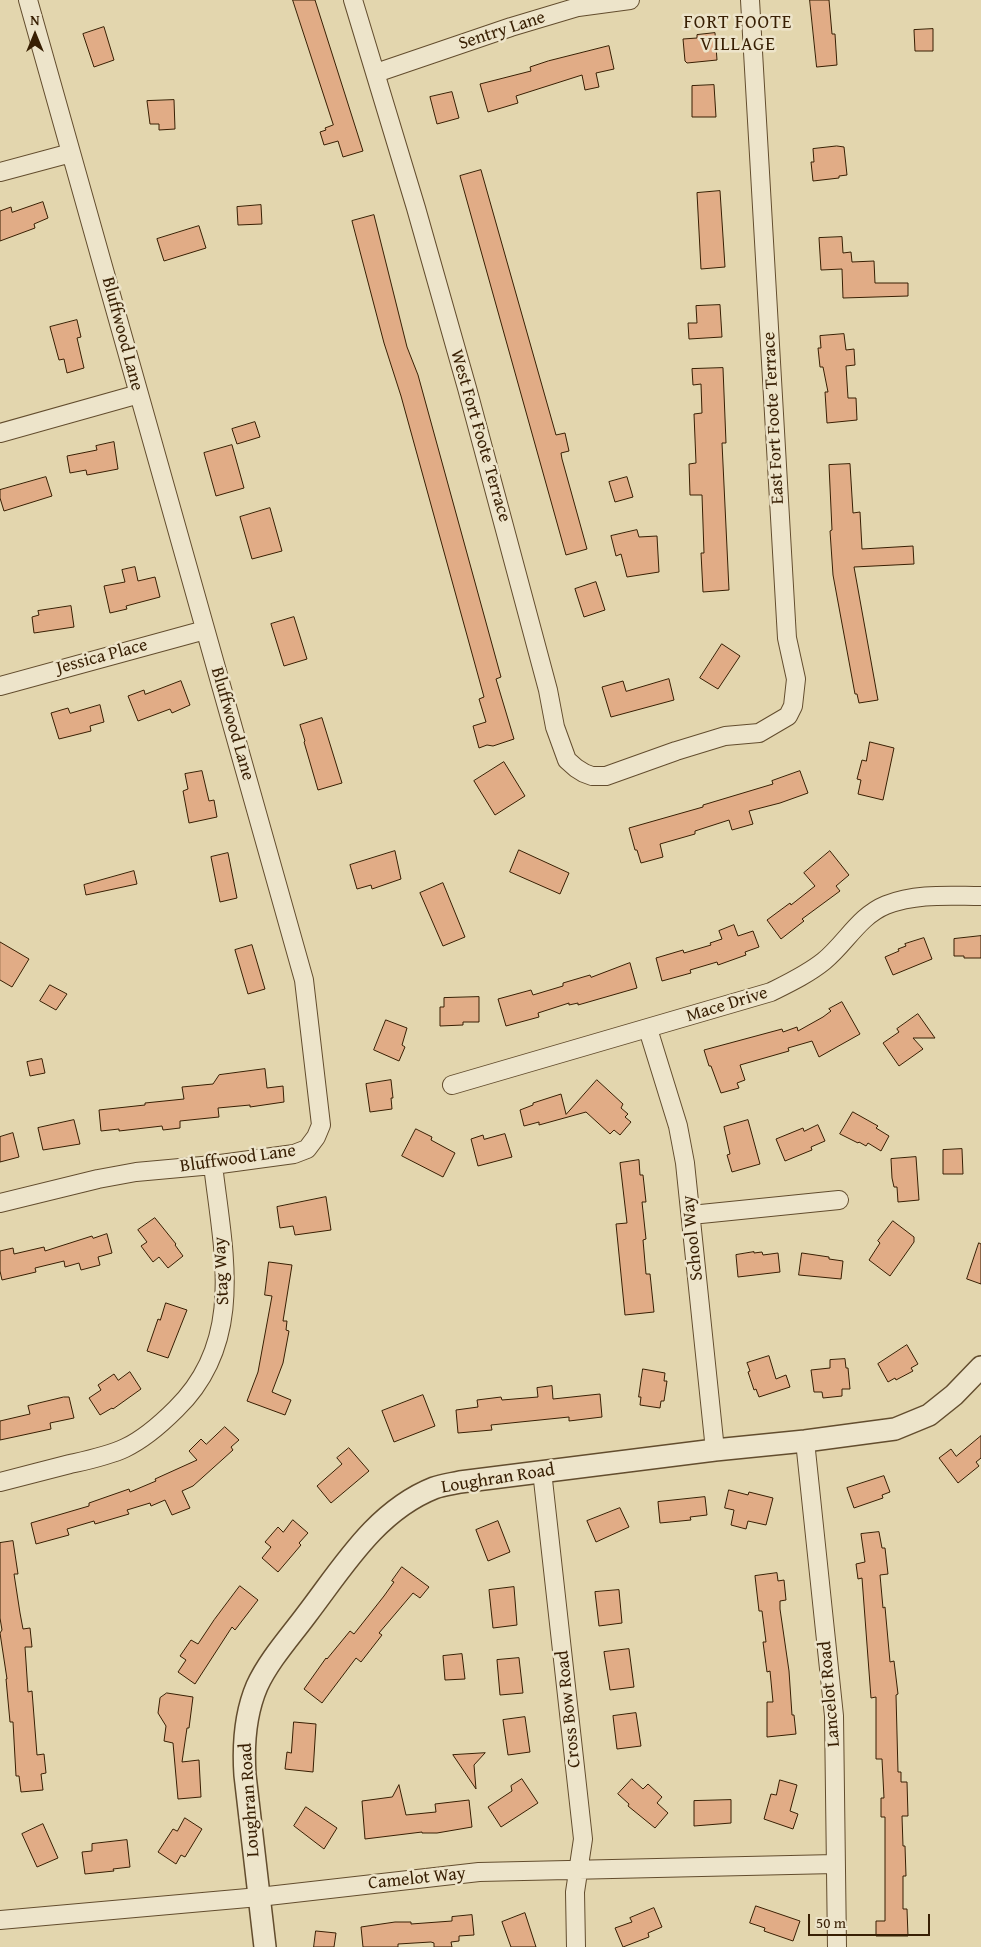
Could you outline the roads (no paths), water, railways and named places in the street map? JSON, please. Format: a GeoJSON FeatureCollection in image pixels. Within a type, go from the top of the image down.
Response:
{"type":"FeatureCollection","features":[{"type":"Feature","properties":{"kind":"street","name":"Bluffwood Lane"},"geometry":{"type":"LineString","coordinates":[[0,1203],[117,1175],[294,1154],[307,1149],[316,1137],[320,1125],[320,1111],[304,980],[28,0]]}},
{"type":"Feature","properties":{"kind":"street","name":"West Fort Foote Terrace"},"geometry":{"type":"LineString","coordinates":[[353,0],[376,73],[472,406],[546,681],[562,751],[567,760],[576,768],[592,776],[606,776],[676,751]]}},
{"type":"Feature","properties":{"kind":"street","name":"Sentry Lane"},"geometry":{"type":"LineString","coordinates":[[376,73],[511,27],[578,7],[630,0]]}},
{"type":"Feature","properties":{"kind":"street","name":"East Fort Foote Terrace"},"geometry":{"type":"LineString","coordinates":[[676,751],[725,736],[759,733],[788,716],[794,706],[796,679],[787,638],[750,0]]}},
{"type":"Feature","properties":{"kind":"street"},"geometry":{"type":"LineString","coordinates":[[0,172],[71,153]]}},
{"type":"Feature","properties":{"kind":"street"},"geometry":{"type":"LineString","coordinates":[[0,433],[139,394]]}},
{"type":"Feature","properties":{"kind":"street","name":"Jessica Place"},"geometry":{"type":"LineString","coordinates":[[0,686],[205,630]]}},
{"type":"Feature","properties":{"kind":"street","name":"Mace Drive"},"geometry":{"type":"LineString","coordinates":[[452,1085],[771,992],[791,982],[825,960],[857,925],[871,914],[904,899],[924,896],[981,896]]}},
{"type":"Feature","properties":{"kind":"street","name":"School Way"},"geometry":{"type":"LineString","coordinates":[[648,1029],[678,1126],[685,1162],[715,1450]]}},
{"type":"Feature","properties":{"kind":"street","name":"Stag Way"},"geometry":{"type":"LineString","coordinates":[[0,1482],[96,1458],[124,1448],[148,1434],[189,1397],[205,1372],[217,1347],[224,1315],[226,1280],[213,1165]]}},
{"type":"Feature","properties":{"kind":"street"},"geometry":{"type":"LineString","coordinates":[[690,1215],[839,1200]]}},
{"type":"Feature","properties":{"kind":"street","name":"Loughran Road"},"geometry":{"type":"LineString","coordinates":[[265,1947],[243,1748],[251,1704],[258,1685],[271,1664],[356,1548],[375,1527],[393,1512],[412,1499],[435,1488],[460,1482],[715,1450],[805,1441],[895,1428],[929,1415],[954,1395],[981,1367]]}},
{"type":"Feature","properties":{"kind":"street","name":"Lancelot Road"},"geometry":{"type":"LineString","coordinates":[[805,1441],[834,1716],[837,1947]]}},
{"type":"Feature","properties":{"kind":"street","name":"Cross Bow Road"},"geometry":{"type":"LineString","coordinates":[[542,1471],[583,1839],[575,1892],[576,1947]]}},
{"type":"Feature","properties":{"kind":"street","name":"Camelot Way"},"geometry":{"type":"LineString","coordinates":[[0,1920],[259,1897],[471,1872],[835,1864]]}},
{"type":"Feature","properties":{"kind":"district","name":"FORT FOOTE VILLAGE"},"geometry":{"type":"Point","coordinates":[738,34]}}]}
